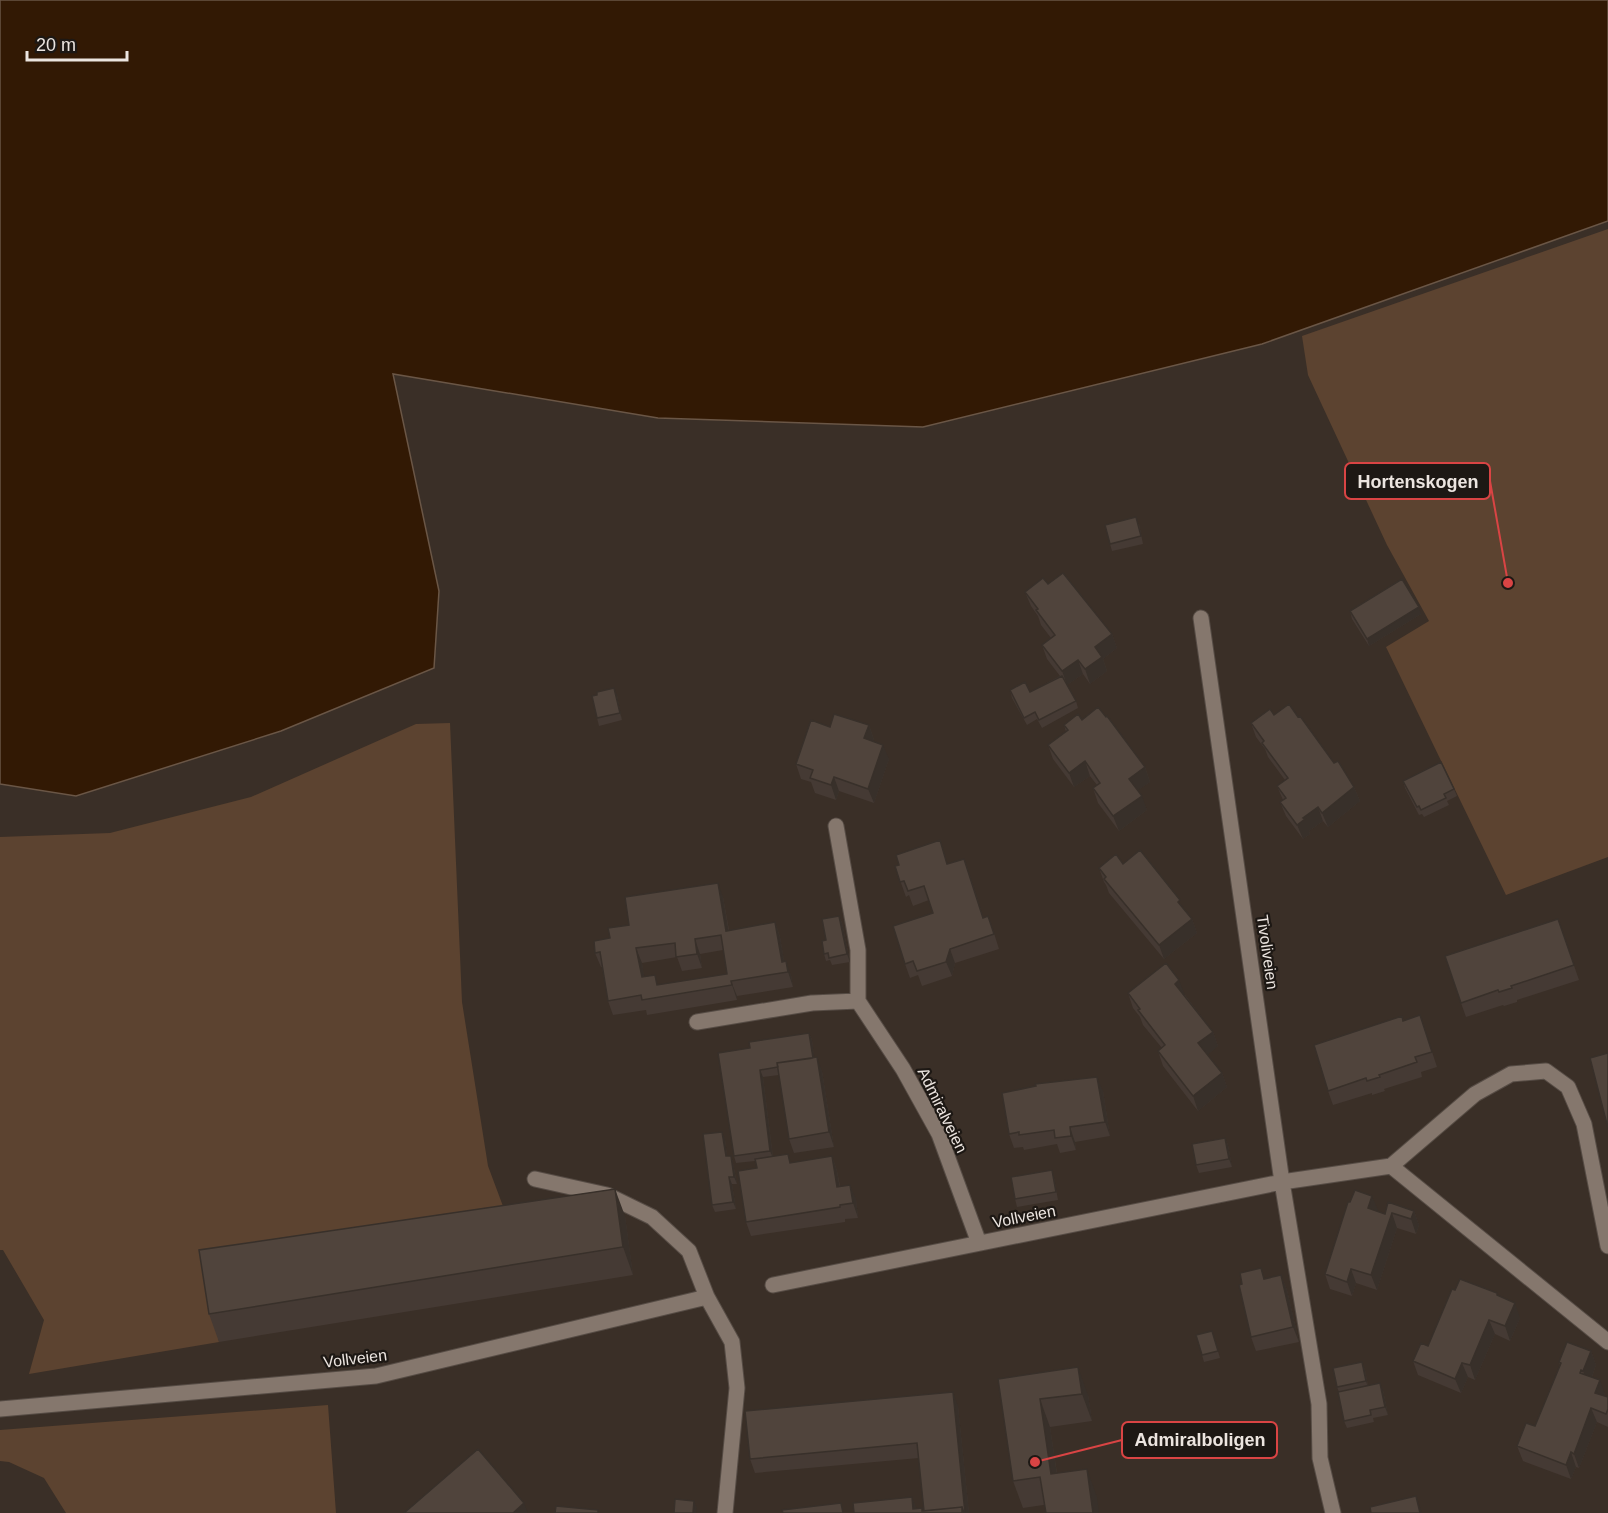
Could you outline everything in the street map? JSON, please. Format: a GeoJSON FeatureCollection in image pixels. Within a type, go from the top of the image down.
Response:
{"type":"FeatureCollection","features":[{"type":"Feature","properties":{"kind":"street","name":"Tivoliveien"},"geometry":{"type":"LineString","coordinates":[[1201,618],[1282,1182],[1319,1404],[1320,1458],[1332,1513]]}},
{"type":"Feature","properties":{"kind":"street"},"geometry":{"type":"LineString","coordinates":[[697,1022],[812,1003],[858,1001],[858,950],[836,826]]}},
{"type":"Feature","properties":{"kind":"street","name":"Admiralveien"},"geometry":{"type":"LineString","coordinates":[[858,1001],[903,1069],[939,1134],[979,1243]]}},
{"type":"Feature","properties":{"kind":"street"},"geometry":{"type":"LineString","coordinates":[[1282,1182],[1391,1166],[1475,1094],[1511,1074],[1546,1071],[1568,1087],[1584,1124],[1608,1246]]}},
{"type":"Feature","properties":{"kind":"street"},"geometry":{"type":"LineString","coordinates":[[1391,1166],[1608,1342]]}},
{"type":"Feature","properties":{"kind":"street"},"geometry":{"type":"LineString","coordinates":[[535,1179],[607,1195],[652,1217],[689,1251],[707,1297],[732,1342],[737,1388],[725,1513]]}},
{"type":"Feature","properties":{"kind":"street","name":"Vollveien"},"geometry":{"type":"LineString","coordinates":[[773,1285],[1282,1182]]}},
{"type":"Feature","properties":{"kind":"street","name":"Vollveien"},"geometry":{"type":"LineString","coordinates":[[0,1409],[376,1376],[707,1297]]}},
{"type":"Feature","properties":{"kind":"shaded area"},"geometry":{"type":"Polygon","coordinates":[[[0,0],[1608,0],[1608,221],[1262,344],[923,427],[658,418],[393,374],[439,591],[434,668],[281,731],[76,796],[0,784],[0,0]]]}},
{"type":"Feature","properties":{"kind":"shaded area"},"geometry":{"type":"Polygon","coordinates":[[[1608,229],[1608,857],[1506,895],[1386,647],[1429,621],[1387,545],[1308,375],[1302,336],[1608,229]]]}},
{"type":"Feature","properties":{"kind":"shaded area"},"geometry":{"type":"Polygon","coordinates":[[[450,723],[462,1002],[488,1166],[513,1233],[209,1278],[219,1342],[29,1374],[44,1320],[3,1250],[0,1250],[0,837],[110,833],[251,797],[416,724],[450,723]]]}},
{"type":"Feature","properties":{"kind":"shaded area"},"geometry":{"type":"Polygon","coordinates":[[[328,1405],[336,1513],[66,1513],[44,1478],[9,1462],[0,1461],[0,1430],[328,1405]]]}},
{"type":"Feature","properties":{"kind":"building"},"geometry":{"type":"Polygon","coordinates":[[[1136,517],[1141,536],[1110,544],[1105,525],[1136,517]]]}},
{"type":"Feature","properties":{"kind":"building"},"geometry":{"type":"Polygon","coordinates":[[[1063,573],[1112,634],[1095,647],[1102,657],[1085,669],[1078,660],[1062,671],[1042,645],[1055,635],[1025,592],[1043,578],[1048,584],[1063,573]]]}},
{"type":"Feature","properties":{"kind":"building"},"geometry":{"type":"Polygon","coordinates":[[[1402,579],[1419,607],[1367,639],[1350,611],[1402,579]]]}},
{"type":"Feature","properties":{"kind":"building"},"geometry":{"type":"Polygon","coordinates":[[[1062,676],[1076,701],[1039,720],[1035,712],[1024,718],[1010,690],[1025,682],[1030,692],[1062,676]]]}},
{"type":"Feature","properties":{"kind":"building"},"geometry":{"type":"Polygon","coordinates":[[[614,688],[620,713],[597,718],[592,696],[597,695],[597,692],[614,688]]]}},
{"type":"Feature","properties":{"kind":"building"},"geometry":{"type":"Polygon","coordinates":[[[1289,704],[1334,763],[1338,761],[1354,787],[1322,813],[1318,807],[1297,825],[1280,802],[1286,798],[1277,786],[1288,778],[1262,743],[1264,741],[1251,723],[1270,709],[1274,715],[1289,704]]]}},
{"type":"Feature","properties":{"kind":"building"},"geometry":{"type":"Polygon","coordinates":[[[1098,707],[1145,767],[1129,779],[1142,796],[1113,816],[1093,788],[1100,783],[1085,761],[1069,773],[1048,745],[1068,730],[1064,725],[1078,714],[1082,720],[1098,707]]]}},
{"type":"Feature","properties":{"kind":"building"},"geometry":{"type":"Polygon","coordinates":[[[834,714],[869,725],[864,738],[883,745],[868,789],[834,777],[831,785],[810,778],[813,770],[796,764],[811,720],[830,727],[834,714]]]}},
{"type":"Feature","properties":{"kind":"building"},"geometry":{"type":"Polygon","coordinates":[[[1441,762],[1454,789],[1444,794],[1446,798],[1421,810],[1419,806],[1417,807],[1403,781],[1441,762]]]}},
{"type":"Feature","properties":{"kind":"building"},"geometry":{"type":"Polygon","coordinates":[[[940,840],[947,864],[964,859],[983,918],[988,916],[994,934],[950,949],[946,962],[917,971],[913,961],[905,964],[893,926],[933,913],[924,886],[908,891],[904,881],[900,882],[895,866],[899,865],[896,855],[940,840]]]}},
{"type":"Feature","properties":{"kind":"building"},"geometry":{"type":"Polygon","coordinates":[[[1140,850],[1180,900],[1178,902],[1192,919],[1159,945],[1104,879],[1106,877],[1099,868],[1116,854],[1123,864],[1140,850]]]}},
{"type":"Feature","properties":{"kind":"building"},"geometry":{"type":"Polygon","coordinates":[[[718,883],[726,931],[775,922],[782,962],[786,961],[788,972],[731,981],[732,985],[642,1000],[641,995],[608,1001],[600,952],[595,953],[594,941],[610,938],[608,928],[629,925],[625,897],[718,883]],[[721,935],[695,939],[697,954],[676,957],[675,943],[636,948],[642,977],[655,975],[657,985],[727,974],[721,935]]]}},
{"type":"Feature","properties":{"kind":"building"},"geometry":{"type":"Polygon","coordinates":[[[839,916],[847,954],[829,958],[828,953],[824,954],[822,941],[826,940],[822,919],[839,916]]]}},
{"type":"Feature","properties":{"kind":"building"},"geometry":{"type":"Polygon","coordinates":[[[1558,919],[1574,965],[1511,986],[1512,988],[1499,992],[1498,990],[1461,1003],[1445,956],[1558,919]]]}},
{"type":"Feature","properties":{"kind":"building"},"geometry":{"type":"Polygon","coordinates":[[[1166,963],[1179,980],[1175,984],[1213,1032],[1198,1043],[1222,1073],[1193,1096],[1158,1051],[1165,1045],[1128,993],[1166,963]]]}},
{"type":"Feature","properties":{"kind":"building"},"geometry":{"type":"Polygon","coordinates":[[[1420,1015],[1432,1052],[1415,1057],[1417,1062],[1379,1075],[1380,1077],[1367,1081],[1366,1078],[1328,1091],[1314,1045],[1402,1016],[1403,1021],[1420,1015]]]}},
{"type":"Feature","properties":{"kind":"building"},"geometry":{"type":"Polygon","coordinates":[[[809,1033],[813,1058],[777,1063],[778,1067],[760,1070],[770,1151],[734,1156],[718,1053],[750,1048],[749,1042],[809,1033]]]}},
{"type":"Feature","properties":{"kind":"building"},"geometry":{"type":"Polygon","coordinates":[[[1608,1053],[1608,1128],[1590,1058],[1608,1053]]]}},
{"type":"Feature","properties":{"kind":"building"},"geometry":{"type":"Polygon","coordinates":[[[817,1057],[829,1132],[789,1139],[777,1063],[817,1057]]]}},
{"type":"Feature","properties":{"kind":"building"},"geometry":{"type":"Polygon","coordinates":[[[1097,1077],[1105,1122],[1070,1127],[1071,1136],[1055,1138],[1054,1130],[1019,1135],[1019,1132],[1009,1134],[1002,1093],[1036,1086],[1035,1084],[1097,1077]]]}},
{"type":"Feature","properties":{"kind":"building"},"geometry":{"type":"Polygon","coordinates":[[[722,1132],[726,1156],[731,1156],[734,1177],[729,1177],[733,1202],[712,1205],[703,1134],[722,1132]]]}},
{"type":"Feature","properties":{"kind":"building"},"geometry":{"type":"Polygon","coordinates":[[[1225,1138],[1229,1159],[1196,1165],[1192,1144],[1225,1138]]]}},
{"type":"Feature","properties":{"kind":"building"},"geometry":{"type":"Polygon","coordinates":[[[788,1154],[790,1163],[832,1156],[837,1187],[850,1185],[853,1203],[746,1222],[738,1171],[757,1168],[755,1159],[788,1154]]]}},
{"type":"Feature","properties":{"kind":"building"},"geometry":{"type":"Polygon","coordinates":[[[1052,1170],[1056,1192],[1015,1199],[1011,1177],[1052,1170]]]}},
{"type":"Feature","properties":{"kind":"building"},"geometry":{"type":"Polygon","coordinates":[[[615,1189],[623,1247],[209,1314],[199,1250],[615,1189]]]}},
{"type":"Feature","properties":{"kind":"building"},"geometry":{"type":"Polygon","coordinates":[[[1355,1190],[1372,1196],[1368,1208],[1385,1214],[1388,1202],[1414,1211],[1411,1219],[1392,1213],[1371,1275],[1351,1269],[1347,1282],[1325,1274],[1348,1202],[1355,1190]]]}},
{"type":"Feature","properties":{"kind":"building"},"geometry":{"type":"Polygon","coordinates":[[[1261,1268],[1264,1279],[1281,1275],[1293,1327],[1251,1337],[1239,1285],[1242,1284],[1240,1273],[1261,1268]]]}},
{"type":"Feature","properties":{"kind":"building"},"geometry":{"type":"Polygon","coordinates":[[[1460,1279],[1497,1293],[1515,1303],[1505,1326],[1489,1320],[1470,1365],[1462,1363],[1455,1379],[1413,1361],[1421,1343],[1428,1346],[1452,1289],[1455,1290],[1460,1279]]]}},
{"type":"Feature","properties":{"kind":"building"},"geometry":{"type":"Polygon","coordinates":[[[1212,1331],[1218,1351],[1202,1355],[1196,1335],[1212,1331]]]}},
{"type":"Feature","properties":{"kind":"building"},"geometry":{"type":"Polygon","coordinates":[[[1567,1342],[1591,1351],[1580,1373],[1600,1380],[1595,1393],[1608,1397],[1608,1409],[1606,1414],[1591,1408],[1574,1454],[1571,1452],[1566,1465],[1517,1446],[1526,1423],[1535,1426],[1561,1363],[1559,1362],[1567,1342]]]}},
{"type":"Feature","properties":{"kind":"building"},"geometry":{"type":"Polygon","coordinates":[[[1362,1362],[1366,1381],[1337,1387],[1333,1368],[1362,1362]]]}},
{"type":"Feature","properties":{"kind":"building"},"geometry":{"type":"Polygon","coordinates":[[[1078,1367],[1082,1394],[1040,1399],[1051,1474],[1087,1469],[1093,1513],[1046,1513],[1040,1477],[1013,1481],[998,1379],[1078,1367]]]}},
{"type":"Feature","properties":{"kind":"building"},"geometry":{"type":"Polygon","coordinates":[[[1380,1383],[1385,1407],[1370,1410],[1371,1415],[1344,1421],[1338,1392],[1380,1383]]]}},
{"type":"Feature","properties":{"kind":"building"},"geometry":{"type":"Polygon","coordinates":[[[953,1392],[965,1513],[962,1507],[924,1511],[917,1443],[750,1459],[745,1411],[953,1392]]]}},
{"type":"Feature","properties":{"kind":"building"},"geometry":{"type":"Polygon","coordinates":[[[478,1449],[524,1503],[513,1513],[404,1513],[478,1449]]]}},
{"type":"Feature","properties":{"kind":"building"},"geometry":{"type":"Polygon","coordinates":[[[1416,1496],[1420,1513],[1371,1513],[1370,1507],[1416,1496]]]}},
{"type":"Feature","properties":{"kind":"building"},"geometry":{"type":"Polygon","coordinates":[[[912,1497],[913,1509],[922,1508],[922,1511],[962,1507],[962,1513],[854,1513],[853,1503],[912,1497]]]}},
{"type":"Feature","properties":{"kind":"building"},"geometry":{"type":"Polygon","coordinates":[[[675,1499],[694,1501],[693,1513],[674,1513],[675,1499]]]}},
{"type":"Feature","properties":{"kind":"building"},"geometry":{"type":"Polygon","coordinates":[[[841,1503],[843,1513],[783,1513],[782,1510],[841,1503]]]}},
{"type":"Feature","properties":{"kind":"building"},"geometry":{"type":"Polygon","coordinates":[[[556,1506],[598,1510],[598,1513],[555,1513],[556,1506]]]}},
{"type":"Feature","properties":{"kind":"place","name":"Hortenskogen"},"geometry":{"type":"Point","coordinates":[1508,583]}},
{"type":"Feature","properties":{"kind":"place","name":"Admiralboligen"},"geometry":{"type":"Point","coordinates":[1035,1462]}}]}
